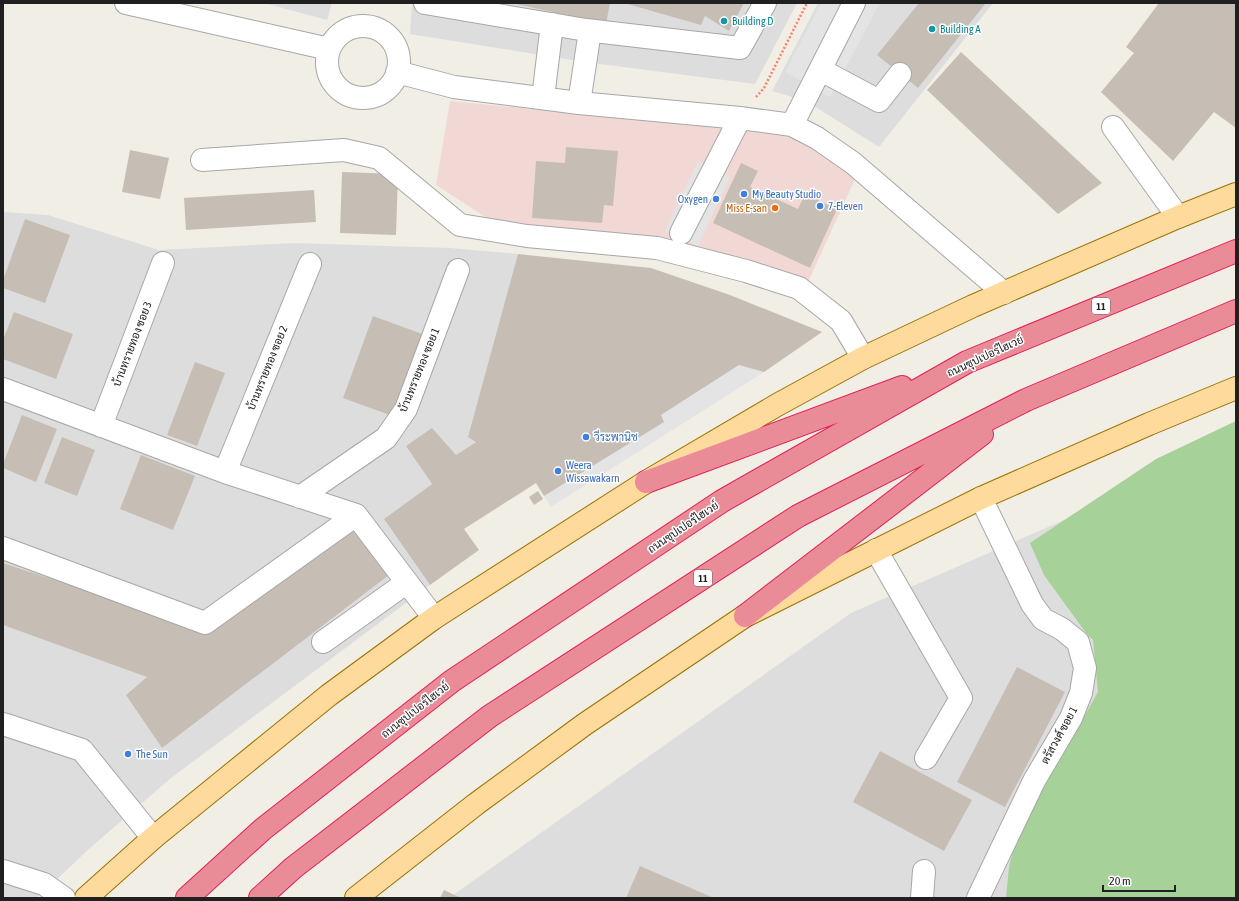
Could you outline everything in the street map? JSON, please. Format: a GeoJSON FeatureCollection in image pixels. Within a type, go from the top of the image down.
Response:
{"type":"FeatureCollection","features":[{"type":"Feature","properties":{"kind":"highway","name":"ถนนซุปเปอร์ไฮเวย์"},"geometry":{"type":"LineString","coordinates":[[187,898],[263,829],[452,681],[722,501],[967,362],[1236,251]]}},
{"type":"Feature","properties":{"kind":"highway","name":"11"},"geometry":{"type":"LineString","coordinates":[[260,898],[293,868],[503,707],[798,516],[1026,400],[1236,311]]}},
{"type":"Feature","properties":{"kind":"highway"},"geometry":{"type":"LineString","coordinates":[[646,482],[967,362]]}},
{"type":"Feature","properties":{"kind":"highway"},"geometry":{"type":"LineString","coordinates":[[745,616],[1026,400]]}},
{"type":"Feature","properties":{"kind":"main road"},"geometry":{"type":"LineString","coordinates":[[86,898],[153,838],[299,719],[434,618],[646,482],[777,405],[863,358],[1004,293],[1178,216],[1236,194]]}},
{"type":"Feature","properties":{"kind":"main road"},"geometry":{"type":"LineString","coordinates":[[356,898],[476,804],[586,724],[745,616],[982,498],[1149,424],[1236,388]]}},
{"type":"Feature","properties":{"kind":"street"},"geometry":{"type":"LineString","coordinates":[[126,3],[329,49]]}},
{"type":"Feature","properties":{"kind":"street"},"geometry":{"type":"LineString","coordinates":[[425,3],[590,31],[740,48],[765,3]]}},
{"type":"Feature","properties":{"kind":"street"},"geometry":{"type":"LineString","coordinates":[[792,125],[854,3]]}},
{"type":"Feature","properties":{"kind":"street"},"geometry":{"type":"LineString","coordinates":[[544,98],[552,24]]}},
{"type":"Feature","properties":{"kind":"street"},"geometry":{"type":"LineString","coordinates":[[365,26],[376,28],[385,33],[397,51],[399,61],[397,72],[392,83],[385,91],[374,96],[362,98],[351,96],[341,91],[333,83],[328,72],[327,61],[329,49],[334,39],[348,29],[365,26]]}},
{"type":"Feature","properties":{"kind":"street"},"geometry":{"type":"LineString","coordinates":[[579,103],[590,31]]}},
{"type":"Feature","properties":{"kind":"street"},"geometry":{"type":"LineString","coordinates":[[821,70],[879,102],[900,74]]}},
{"type":"Feature","properties":{"kind":"street"},"geometry":{"type":"LineString","coordinates":[[397,72],[454,87],[579,103],[740,118],[792,125],[817,138],[853,163],[1004,293]]}},
{"type":"Feature","properties":{"kind":"street"},"geometry":{"type":"LineString","coordinates":[[681,233],[740,118]]}},
{"type":"Feature","properties":{"kind":"street"},"geometry":{"type":"LineString","coordinates":[[1113,127],[1178,216]]}},
{"type":"Feature","properties":{"kind":"street"},"geometry":{"type":"LineString","coordinates":[[202,160],[344,150],[379,158],[460,225],[527,236],[657,248],[746,271],[799,288],[841,321],[863,358]]}},
{"type":"Feature","properties":{"kind":"street","name":"บ้านทรายทอง ซอย 3"},"geometry":{"type":"LineString","coordinates":[[101,426],[162,263]]}},
{"type":"Feature","properties":{"kind":"street","name":"บ้านทรายทอง ซอย 2"},"geometry":{"type":"LineString","coordinates":[[225,472],[310,264]]}},
{"type":"Feature","properties":{"kind":"street","name":"บ้านทรายทอง ซอย 1"},"geometry":{"type":"LineString","coordinates":[[300,497],[386,438],[406,408],[458,270]]}},
{"type":"Feature","properties":{"kind":"street"},"geometry":{"type":"LineString","coordinates":[[3,389],[225,472],[356,515],[434,618]]}},
{"type":"Feature","properties":{"kind":"street","name":"ตรัสวงศ์ ซอย 1"},"geometry":{"type":"LineString","coordinates":[[978,898],[1034,781],[1071,718],[1081,693],[1085,668],[1078,642],[1062,630],[1043,619],[1032,604],[982,498]]}},
{"type":"Feature","properties":{"kind":"street"},"geometry":{"type":"LineString","coordinates":[[3,548],[205,623],[356,515]]}},
{"type":"Feature","properties":{"kind":"street"},"geometry":{"type":"LineString","coordinates":[[876,550],[961,698],[926,758]]}},
{"type":"Feature","properties":{"kind":"street"},"geometry":{"type":"LineString","coordinates":[[323,642],[406,583]]}},
{"type":"Feature","properties":{"kind":"street"},"geometry":{"type":"LineString","coordinates":[[3,724],[82,750],[153,838]]}},
{"type":"Feature","properties":{"kind":"street"},"geometry":{"type":"LineString","coordinates":[[3,871],[44,884],[64,898]]}},
{"type":"Feature","properties":{"kind":"street"},"geometry":{"type":"LineString","coordinates":[[922,898],[924,871]]}},
{"type":"Feature","properties":{"kind":"path"},"geometry":{"type":"LineString","coordinates":[[740,118],[764,88],[808,3]]}},
{"type":"Feature","properties":{"kind":"shaded area"},"geometry":{"type":"Polygon","coordinates":[[[264,3],[332,3],[327,20],[264,3]]]}},
{"type":"Feature","properties":{"kind":"shaded area"},"geometry":{"type":"Polygon","coordinates":[[[412,3],[797,3],[755,84],[585,62],[410,34],[412,3]]]}},
{"type":"Feature","properties":{"kind":"shaded area"},"geometry":{"type":"Polygon","coordinates":[[[818,3],[993,3],[879,147],[806,101],[772,91],[818,3]]]}},
{"type":"Feature","properties":{"kind":"shaded area"},"geometry":{"type":"Polygon","coordinates":[[[821,3],[880,3],[830,97],[785,72],[821,3]]]}},
{"type":"Feature","properties":{"kind":"shaded area"},"geometry":{"type":"Polygon","coordinates":[[[450,101],[790,135],[816,146],[857,175],[807,284],[666,239],[490,220],[436,185],[450,101]]]}},
{"type":"Feature","properties":{"kind":"shaded area"},"geometry":{"type":"Polygon","coordinates":[[[698,161],[730,177],[698,246],[665,231],[698,161]]]}},
{"type":"Feature","properties":{"kind":"shaded area"},"geometry":{"type":"Polygon","coordinates":[[[3,212],[48,215],[159,250],[295,243],[450,248],[518,254],[476,442],[456,455],[406,445],[432,484],[384,519],[430,585],[171,778],[90,848],[37,898],[3,898],[3,212]]]}},
{"type":"Feature","properties":{"kind":"shaded area"},"geometry":{"type":"Polygon","coordinates":[[[739,365],[764,372],[551,507],[544,496],[663,422],[661,415],[739,365]]]}},
{"type":"Feature","properties":{"kind":"shaded area"},"geometry":{"type":"Polygon","coordinates":[[[1236,445],[1236,898],[449,898],[851,613],[1236,445]]]}},
{"type":"Feature","properties":{"kind":"green space"},"geometry":{"type":"Polygon","coordinates":[[[1236,421],[1236,898],[1006,898],[1009,867],[1017,835],[1098,692],[1093,640],[1086,633],[1044,575],[1030,543],[1156,459],[1236,421]]]}},
{"type":"Feature","properties":{"kind":"building"},"geometry":{"type":"Polygon","coordinates":[[[512,3],[610,3],[606,24],[512,3]]]}},
{"type":"Feature","properties":{"kind":"building","name":"Building D"},"geometry":{"type":"Polygon","coordinates":[[[624,3],[744,3],[729,31],[705,16],[701,25],[624,3]]]}},
{"type":"Feature","properties":{"kind":"building","name":"Building A"},"geometry":{"type":"Polygon","coordinates":[[[919,3],[986,3],[918,88],[877,55],[919,3]]]}},
{"type":"Feature","properties":{"kind":"building"},"geometry":{"type":"Polygon","coordinates":[[[1159,3],[1236,3],[1236,128],[1214,112],[1173,161],[1101,92],[1134,53],[1126,47],[1159,3]]]}},
{"type":"Feature","properties":{"kind":"building"},"geometry":{"type":"Polygon","coordinates":[[[961,52],[1102,183],[1058,214],[927,90],[961,52]]]}},
{"type":"Feature","properties":{"kind":"building"},"geometry":{"type":"Polygon","coordinates":[[[566,147],[618,151],[613,206],[604,205],[602,223],[532,218],[536,161],[565,163],[566,147]]]}},
{"type":"Feature","properties":{"kind":"building"},"geometry":{"type":"Polygon","coordinates":[[[130,150],[169,158],[160,199],[122,192],[130,150]]]}},
{"type":"Feature","properties":{"kind":"building"},"geometry":{"type":"Polygon","coordinates":[[[741,163],[758,171],[750,187],[798,209],[805,194],[837,209],[810,268],[713,223],[741,163]]]}},
{"type":"Feature","properties":{"kind":"building"},"geometry":{"type":"Polygon","coordinates":[[[342,172],[398,174],[396,235],[340,233],[342,172]]]}},
{"type":"Feature","properties":{"kind":"building"},"geometry":{"type":"Polygon","coordinates":[[[314,190],[316,222],[186,230],[184,198],[314,190]]]}},
{"type":"Feature","properties":{"kind":"building"},"geometry":{"type":"Polygon","coordinates":[[[25,219],[70,235],[45,303],[3,288],[3,280],[25,219]]]}},
{"type":"Feature","properties":{"kind":"building"},"geometry":{"type":"Polygon","coordinates":[[[518,254],[651,268],[730,295],[822,332],[764,372],[739,365],[661,415],[664,422],[544,496],[536,483],[464,529],[479,550],[430,585],[384,519],[432,484],[406,446],[432,428],[456,455],[476,442],[468,437],[518,254]]]}},
{"type":"Feature","properties":{"kind":"building"},"geometry":{"type":"Polygon","coordinates":[[[14,312],[73,334],[56,379],[3,359],[3,340],[14,312]]]}},
{"type":"Feature","properties":{"kind":"building"},"geometry":{"type":"Polygon","coordinates":[[[373,316],[425,335],[395,417],[343,398],[373,316]]]}},
{"type":"Feature","properties":{"kind":"building"},"geometry":{"type":"Polygon","coordinates":[[[195,362],[225,373],[197,446],[167,435],[195,362]]]}},
{"type":"Feature","properties":{"kind":"building"},"geometry":{"type":"Polygon","coordinates":[[[22,415],[57,429],[36,482],[3,468],[3,464],[22,415]]]}},
{"type":"Feature","properties":{"kind":"building"},"geometry":{"type":"Polygon","coordinates":[[[62,437],[95,450],[77,496],[44,483],[62,437]]]}},
{"type":"Feature","properties":{"kind":"building"},"geometry":{"type":"Polygon","coordinates":[[[141,455],[195,476],[173,530],[120,509],[141,455]]]}},
{"type":"Feature","properties":{"kind":"building"},"geometry":{"type":"Polygon","coordinates":[[[538,491],[543,499],[534,505],[529,497],[538,491]]]}},
{"type":"Feature","properties":{"kind":"building"},"geometry":{"type":"Polygon","coordinates":[[[352,523],[389,575],[162,748],[126,695],[147,677],[3,625],[3,563],[209,631],[352,523]]]}},
{"type":"Feature","properties":{"kind":"building"},"geometry":{"type":"Polygon","coordinates":[[[1017,667],[1065,692],[1005,807],[957,782],[1017,667]]]}},
{"type":"Feature","properties":{"kind":"building"},"geometry":{"type":"Polygon","coordinates":[[[880,751],[972,800],[944,851],[853,802],[880,751]]]}},
{"type":"Feature","properties":{"kind":"building"},"geometry":{"type":"Polygon","coordinates":[[[640,866],[714,898],[626,898],[640,866]]]}},
{"type":"Feature","properties":{"kind":"building"},"geometry":{"type":"Polygon","coordinates":[[[444,890],[461,898],[440,898],[444,890]]]}},
{"type":"Feature","properties":{"kind":"place","name":"Building D"},"geometry":{"type":"Point","coordinates":[724,21]}},
{"type":"Feature","properties":{"kind":"place","name":"Building A"},"geometry":{"type":"Point","coordinates":[932,29]}},
{"type":"Feature","properties":{"kind":"place","name":"My Beauty Studio"},"geometry":{"type":"Point","coordinates":[744,194]}},
{"type":"Feature","properties":{"kind":"place","name":"Oxygen"},"geometry":{"type":"Point","coordinates":[716,199]}},
{"type":"Feature","properties":{"kind":"place","name":"7-Eleven"},"geometry":{"type":"Point","coordinates":[820,206]}},
{"type":"Feature","properties":{"kind":"place","name":"Miss E-san"},"geometry":{"type":"Point","coordinates":[775,208]}},
{"type":"Feature","properties":{"kind":"place","name":"วีระพานิช"},"geometry":{"type":"Point","coordinates":[586,437]}},
{"type":"Feature","properties":{"kind":"place","name":"Weera Wissawakarn"},"geometry":{"type":"Point","coordinates":[558,471]}},
{"type":"Feature","properties":{"kind":"place","name":"The Sun"},"geometry":{"type":"Point","coordinates":[128,754]}}]}
